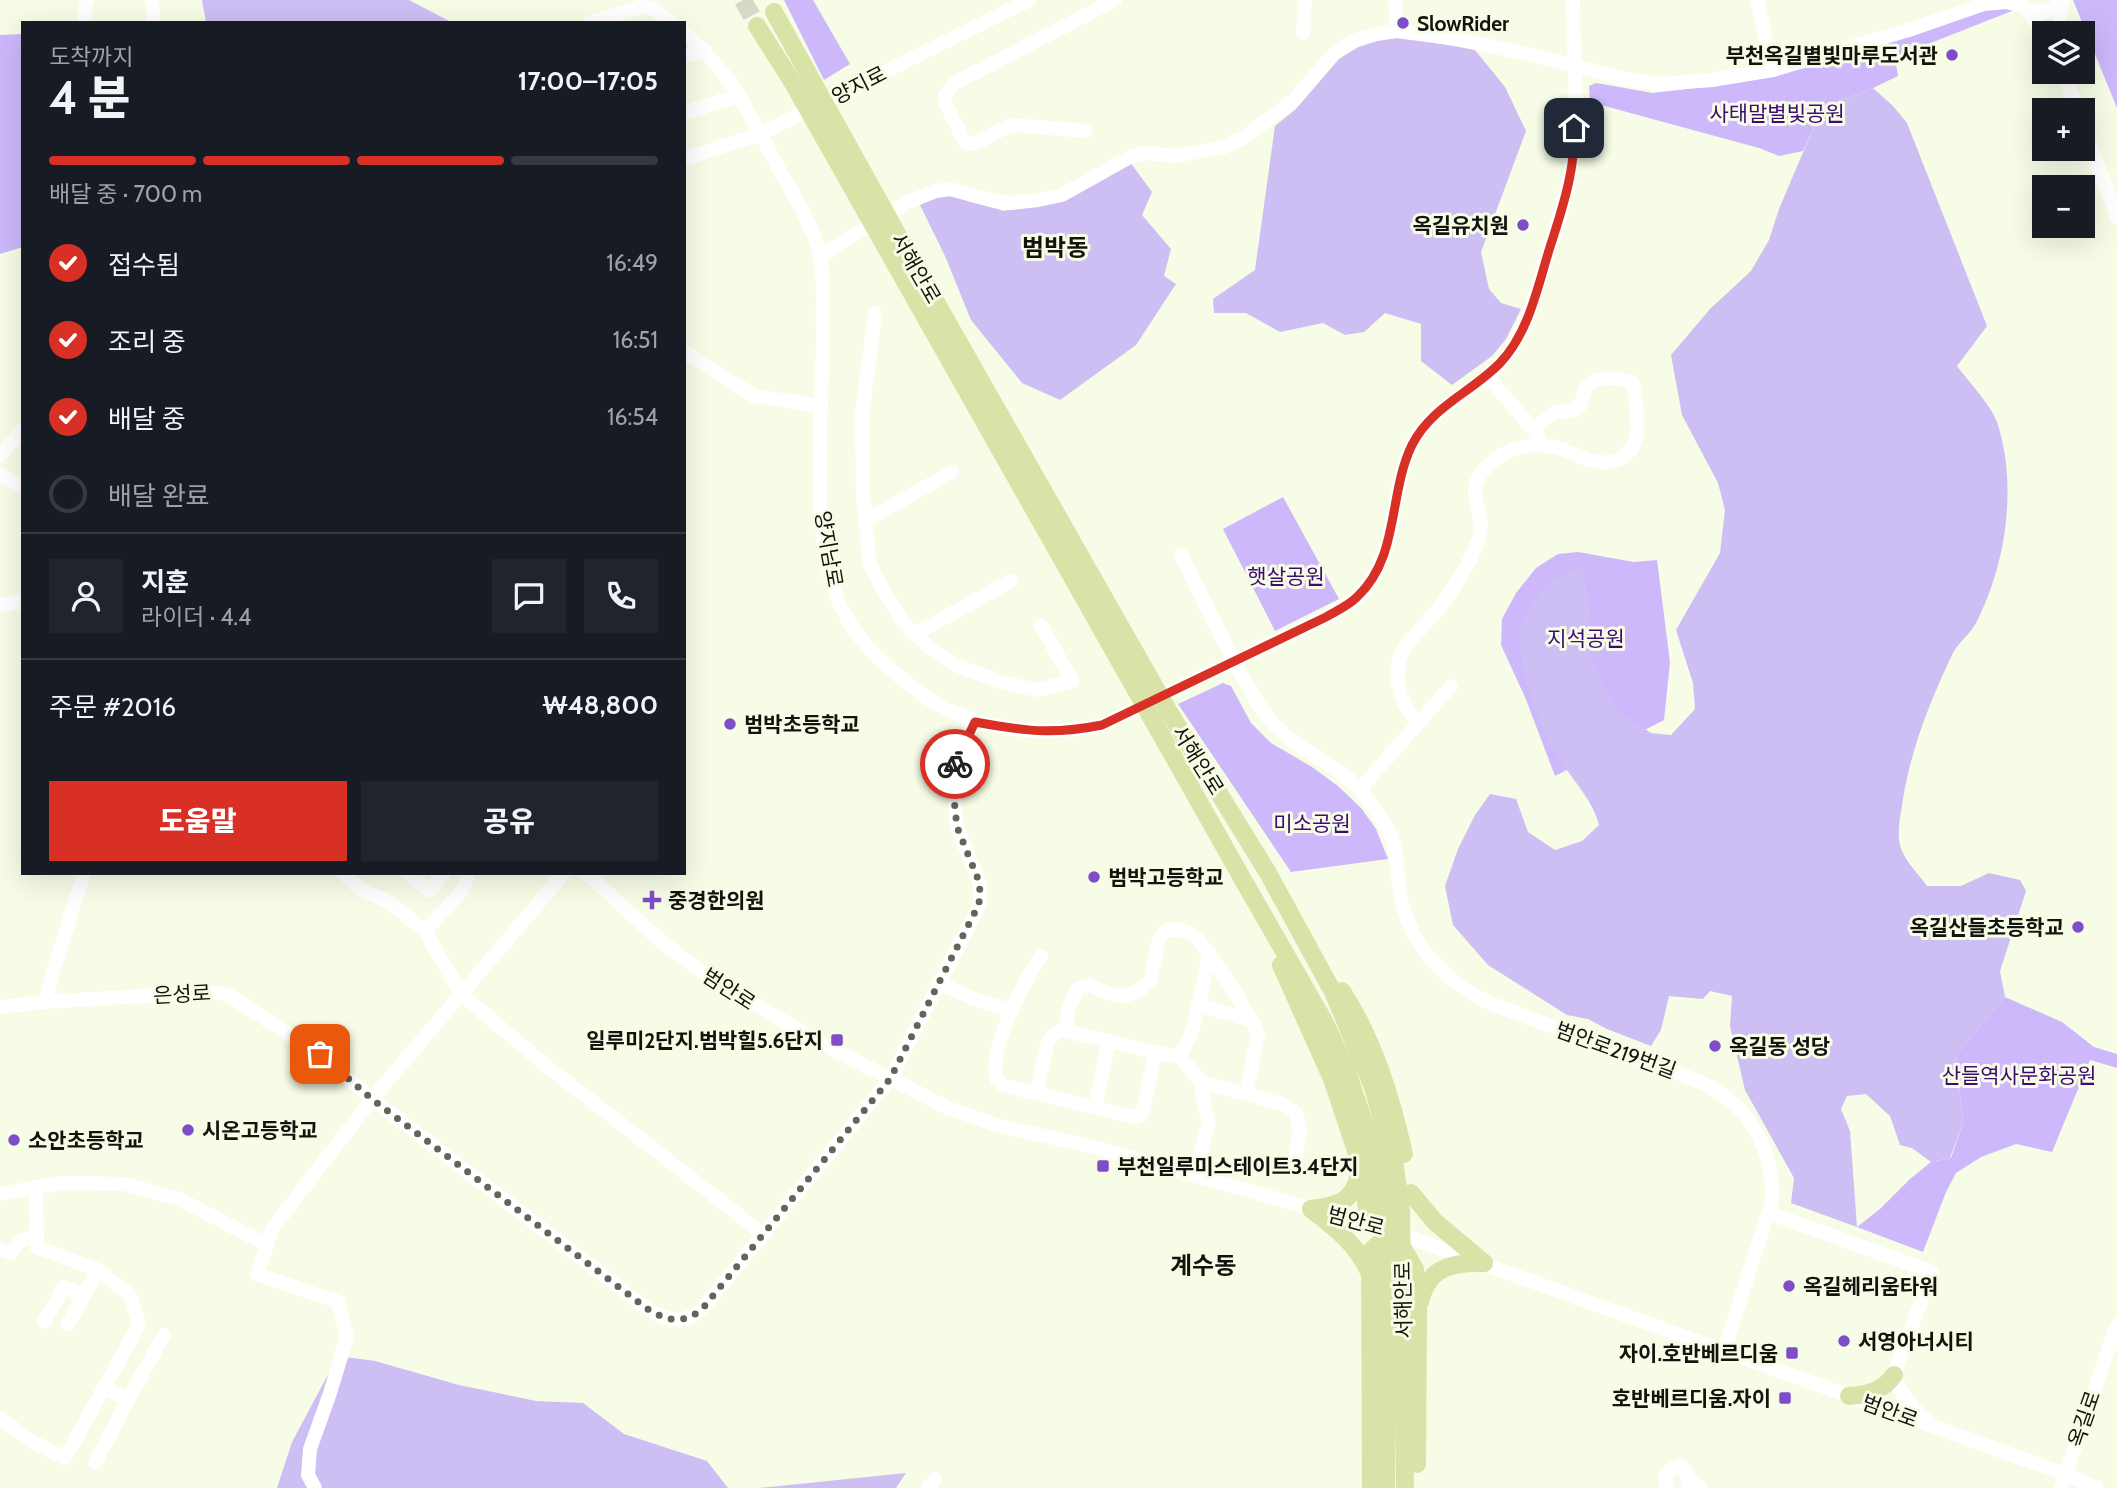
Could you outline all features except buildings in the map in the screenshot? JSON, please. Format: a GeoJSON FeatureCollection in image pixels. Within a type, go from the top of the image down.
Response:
{"type":"FeatureCollection","features":[{"type":"Feature","properties":{"kind":"main road","name":"서해안로"},"geometry":{"type":"LineString","coordinates":[[774,12],[811,75],[891,240]]}},
{"type":"Feature","properties":{"kind":"main road","name":"서해안로"},"geometry":{"type":"LineString","coordinates":[[757,26],[891,240],[1161,715],[1246,885],[1312,998],[1346,1068],[1392,1210]]}},
{"type":"Feature","properties":{"kind":"main road","name":"서해안로"},"geometry":{"type":"LineString","coordinates":[[1161,715],[1268,873],[1333,992],[1365,1064],[1392,1156],[1394,1266],[1405,1488]]}},
{"type":"Feature","properties":{"kind":"main road"},"geometry":{"type":"LineString","coordinates":[[1268,873],[1350,1003],[1372,1047],[1394,1113],[1411,1193],[1412,1219],[1392,1231],[1370,1252],[1371,1488]]}},
{"type":"Feature","properties":{"kind":"main road"},"geometry":{"type":"LineString","coordinates":[[1246,885],[1332,1079],[1361,1166],[1367,1209],[1392,1231],[1415,1269],[1418,1312],[1416,1488]]}},
{"type":"Feature","properties":{"kind":"main road"},"geometry":{"type":"LineString","coordinates":[[1311,1209],[1324,1208],[1346,1199],[1357,1185],[1361,1166]]}},
{"type":"Feature","properties":{"kind":"main road"},"geometry":{"type":"LineString","coordinates":[[1411,1193],[1435,1222],[1484,1263]]}},
{"type":"Feature","properties":{"kind":"main road"},"geometry":{"type":"LineString","coordinates":[[1311,1209],[1354,1247],[1370,1275]]}},
{"type":"Feature","properties":{"kind":"main road"},"geometry":{"type":"LineString","coordinates":[[1418,1312],[1422,1290],[1435,1273],[1456,1265],[1484,1263]]}},
{"type":"Feature","properties":{"kind":"main road","name":"서해안로"},"geometry":{"type":"LineString","coordinates":[[1385,1488],[1394,1266]]}},
{"type":"Feature","properties":{"kind":"main road"},"geometry":{"type":"LineString","coordinates":[[1849,1396],[1880,1390],[1894,1375]]}},
{"type":"Feature","properties":{"kind":"street"},"geometry":{"type":"LineString","coordinates":[[84,21],[86,0]]}},
{"type":"Feature","properties":{"kind":"street"},"geometry":{"type":"LineString","coordinates":[[152,0],[154,21]]}},
{"type":"Feature","properties":{"kind":"street","name":"양지로"},"geometry":{"type":"LineString","coordinates":[[686,158],[760,134],[1030,0]]}},
{"type":"Feature","properties":{"kind":"street"},"geometry":{"type":"LineString","coordinates":[[1085,131],[1013,125],[1002,128],[975,144],[968,144],[945,102],[945,95],[953,85],[1115,0]]}},
{"type":"Feature","properties":{"kind":"street"},"geometry":{"type":"LineString","coordinates":[[1303,33],[1305,0]]}},
{"type":"Feature","properties":{"kind":"street"},"geometry":{"type":"LineString","coordinates":[[1395,0],[1397,31]]}},
{"type":"Feature","properties":{"kind":"street","name":"양지남로"},"geometry":{"type":"LineString","coordinates":[[686,35],[705,50],[740,95],[802,209],[820,256],[823,340],[820,493],[829,570],[842,609],[863,642],[888,668],[927,698],[975,722],[1024,731],[1069,731],[1102,725],[1326,617],[1357,597],[1377,569],[1386,549],[1405,462],[1417,436],[1435,413],[1488,376],[1503,360],[1520,333],[1532,306],[1565,198],[1573,151],[1573,0]]}},
{"type":"Feature","properties":{"kind":"street"},"geometry":{"type":"LineString","coordinates":[[1757,0],[1773,70]]}},
{"type":"Feature","properties":{"kind":"street"},"geometry":{"type":"LineString","coordinates":[[820,256],[910,201],[936,191],[950,189],[1011,203],[1038,200],[1062,195],[1130,157],[1144,153],[1177,156],[1223,147],[1243,138],[1293,102],[1334,53],[1354,41],[1397,31],[1457,38],[1537,55],[1623,79],[1660,84],[1712,80],[1773,70],[1912,29],[1986,2],[2006,2],[2043,12],[2051,10],[2062,0]]}},
{"type":"Feature","properties":{"kind":"street"},"geometry":{"type":"LineString","coordinates":[[2059,21],[2062,0]]}},
{"type":"Feature","properties":{"kind":"street"},"geometry":{"type":"LineString","coordinates":[[2023,5],[2035,21]]}},
{"type":"Feature","properties":{"kind":"street"},"geometry":{"type":"LineString","coordinates":[[595,21],[643,6],[654,9],[669,21]]}},
{"type":"Feature","properties":{"kind":"street"},"geometry":{"type":"LineString","coordinates":[[686,55],[705,50]]}},
{"type":"Feature","properties":{"kind":"street"},"geometry":{"type":"LineString","coordinates":[[686,112],[740,95]]}},
{"type":"Feature","properties":{"kind":"street"},"geometry":{"type":"LineString","coordinates":[[2095,158],[2117,217]]}},
{"type":"Feature","properties":{"kind":"street"},"geometry":{"type":"LineString","coordinates":[[874,313],[862,415],[865,520],[870,564],[902,621],[915,634],[934,651],[958,666],[1001,682],[1037,690],[1072,681],[1041,625]]}},
{"type":"Feature","properties":{"kind":"street"},"geometry":{"type":"LineString","coordinates":[[686,353],[754,396],[821,406]]}},
{"type":"Feature","properties":{"kind":"street"},"geometry":{"type":"LineString","coordinates":[[1419,723],[1404,705],[1399,693],[1398,662],[1410,640],[1444,601],[1478,543],[1480,522],[1474,493],[1477,478],[1504,453],[1534,445],[1569,451],[1595,462],[1613,462],[1623,457],[1635,444],[1637,433],[1632,383],[1620,379],[1597,379],[1591,382],[1584,391],[1578,409],[1554,413],[1537,434],[1488,376]]}},
{"type":"Feature","properties":{"kind":"street"},"geometry":{"type":"LineString","coordinates":[[0,456],[21,431]]}},
{"type":"Feature","properties":{"kind":"street"},"geometry":{"type":"LineString","coordinates":[[865,520],[952,472]]}},
{"type":"Feature","properties":{"kind":"street"},"geometry":{"type":"LineString","coordinates":[[0,475],[21,486]]}},
{"type":"Feature","properties":{"kind":"street","name":"범안로219번길"},"geometry":{"type":"LineString","coordinates":[[1181,555],[1234,662],[1273,724],[1360,789],[1390,836],[1402,903],[1413,932],[1431,960],[1446,975],[1487,1002],[1692,1078],[1724,1095],[1748,1118],[1765,1148],[1773,1186],[1769,1213],[1724,1352]]}},
{"type":"Feature","properties":{"kind":"street"},"geometry":{"type":"LineString","coordinates":[[915,634],[1012,581]]}},
{"type":"Feature","properties":{"kind":"street"},"geometry":{"type":"LineString","coordinates":[[0,605],[21,601]]}},
{"type":"Feature","properties":{"kind":"street"},"geometry":{"type":"LineString","coordinates":[[1360,789],[1451,686]]}},
{"type":"Feature","properties":{"kind":"street"},"geometry":{"type":"LineString","coordinates":[[890,1079],[979,904],[980,884],[957,827],[951,771],[975,722]]}},
{"type":"Feature","properties":{"kind":"street"},"geometry":{"type":"LineString","coordinates":[[44,1002],[82,875]]}},
{"type":"Feature","properties":{"kind":"street"},"geometry":{"type":"LineString","coordinates":[[345,875],[360,889],[389,902],[425,931],[461,994],[544,1064],[763,1234]]}},
{"type":"Feature","properties":{"kind":"street"},"geometry":{"type":"LineString","coordinates":[[410,875],[429,891],[442,875]]}},
{"type":"Feature","properties":{"kind":"street"},"geometry":{"type":"LineString","coordinates":[[425,931],[461,892],[468,875]]}},
{"type":"Feature","properties":{"kind":"street"},"geometry":{"type":"LineString","coordinates":[[315,1488],[307,1475],[310,1449],[347,1338],[338,1302],[257,1274],[272,1229],[372,1099],[562,875]]}},
{"type":"Feature","properties":{"kind":"street","name":"범안로"},"geometry":{"type":"LineString","coordinates":[[588,875],[662,942],[709,977],[756,1007],[948,1108],[999,1126],[1086,1145],[1392,1231],[1935,1427],[2063,1481],[2096,1488]]}},
{"type":"Feature","properties":{"kind":"street"},"geometry":{"type":"LineString","coordinates":[[1066,1030],[1068,1011],[1077,989],[1089,985],[1111,996],[1133,994],[1150,981],[1162,934],[1168,930],[1188,933],[1197,937],[1209,953],[1258,1035],[1246,1094]]}},
{"type":"Feature","properties":{"kind":"street"},"geometry":{"type":"LineString","coordinates":[[1179,1055],[1189,1038],[1209,953]]}},
{"type":"Feature","properties":{"kind":"street"},"geometry":{"type":"LineString","coordinates":[[1041,956],[1023,983],[1010,1010],[996,1062],[997,1080],[1005,1086],[1135,1117],[1142,1114],[1155,1052]]}},
{"type":"Feature","properties":{"kind":"street"},"geometry":{"type":"LineString","coordinates":[[939,983],[972,998],[1010,1010]]}},
{"type":"Feature","properties":{"kind":"street","name":"은성로"},"geometry":{"type":"LineString","coordinates":[[0,1007],[209,992],[227,994],[306,1044],[372,1099],[649,1310],[665,1319],[681,1320],[696,1314],[890,1079]]}},
{"type":"Feature","properties":{"kind":"street"},"geometry":{"type":"LineString","coordinates":[[1198,1005],[1251,1020]]}},
{"type":"Feature","properties":{"kind":"street"},"geometry":{"type":"LineString","coordinates":[[1037,1093],[1048,1041],[1053,1035],[1066,1030],[1155,1052],[1179,1055],[1201,1082],[1209,1121],[1195,1176]]}},
{"type":"Feature","properties":{"kind":"street"},"geometry":{"type":"LineString","coordinates":[[1095,1107],[1109,1040]]}},
{"type":"Feature","properties":{"kind":"street"},"geometry":{"type":"LineString","coordinates":[[1201,1082],[1282,1104],[1296,1113],[1300,1132],[1295,1157]]}},
{"type":"Feature","properties":{"kind":"street"},"geometry":{"type":"LineString","coordinates":[[0,1194],[61,1183],[125,1184],[181,1200],[266,1244]]}},
{"type":"Feature","properties":{"kind":"street"},"geometry":{"type":"LineString","coordinates":[[0,1419],[34,1443],[65,1458],[139,1325],[131,1295],[98,1270],[37,1247],[36,1187]]}},
{"type":"Feature","properties":{"kind":"street","name":"범안로"},"geometry":{"type":"LineString","coordinates":[[1769,1213],[1932,1272],[1894,1375],[1909,1402],[1935,1427]]}},
{"type":"Feature","properties":{"kind":"street"},"geometry":{"type":"LineString","coordinates":[[239,1230],[272,1229]]}},
{"type":"Feature","properties":{"kind":"street"},"geometry":{"type":"LineString","coordinates":[[0,1249],[10,1253],[19,1242],[37,1235]]}},
{"type":"Feature","properties":{"kind":"street"},"geometry":{"type":"LineString","coordinates":[[68,1324],[98,1270]]}},
{"type":"Feature","properties":{"kind":"street"},"geometry":{"type":"LineString","coordinates":[[44,1322],[64,1287],[84,1295]]}},
{"type":"Feature","properties":{"kind":"street","name":"옥길로"},"geometry":{"type":"LineString","coordinates":[[2063,1481],[2117,1325]]}},
{"type":"Feature","properties":{"kind":"street"},"geometry":{"type":"LineString","coordinates":[[95,1463],[164,1335]]}},
{"type":"Feature","properties":{"kind":"street"},"geometry":{"type":"LineString","coordinates":[[104,1388],[128,1400]]}},
{"type":"Feature","properties":{"kind":"street"},"geometry":{"type":"LineString","coordinates":[[1667,1488],[1665,1476],[1670,1470],[1680,1466],[1688,1473],[1692,1485]]}},
{"type":"Feature","properties":{"kind":"green space"},"geometry":{"type":"Polygon","coordinates":[[[202,0],[409,0],[449,21],[206,21],[202,0]]]}},
{"type":"Feature","properties":{"kind":"green space"},"geometry":{"type":"Polygon","coordinates":[[[784,0],[813,0],[850,64],[824,80],[784,0]]]}},
{"type":"Feature","properties":{"kind":"green space"},"geometry":{"type":"Polygon","coordinates":[[[2073,0],[2117,0],[2117,108],[2095,54],[2095,21],[2082,21],[2073,0]]]}},
{"type":"Feature","properties":{"kind":"green space","name":"사태말별빛공원"},"geometry":{"type":"Polygon","coordinates":[[[1989,7],[2017,9],[1895,57],[1898,76],[1831,104],[1815,124],[1803,151],[1779,156],[1759,148],[1590,102],[1589,86],[1596,83],[1653,93],[1712,86],[1989,7]]]}},
{"type":"Feature","properties":{"kind":"green space"},"geometry":{"type":"Polygon","coordinates":[[[21,34],[21,248],[0,254],[0,35],[21,34]]]}},
{"type":"Feature","properties":{"kind":"green space"},"geometry":{"type":"Polygon","coordinates":[[[1400,36],[1475,50],[1505,87],[1526,131],[1481,252],[1489,289],[1501,303],[1521,309],[1506,339],[1492,356],[1452,385],[1421,361],[1421,324],[1385,313],[1364,332],[1345,335],[1323,323],[1280,332],[1246,313],[1214,313],[1213,299],[1255,270],[1275,126],[1296,109],[1339,59],[1363,44],[1400,36]]]}},
{"type":"Feature","properties":{"kind":"green space"},"geometry":{"type":"Polygon","coordinates":[[[1873,88],[1907,123],[1987,326],[1957,366],[1994,415],[2007,472],[2006,524],[1995,576],[1976,623],[1953,653],[1923,724],[1907,780],[1899,825],[1900,845],[1907,860],[1927,886],[1961,886],[1989,873],[2020,880],[2026,891],[2000,971],[2005,997],[1956,1055],[1963,1123],[1950,1158],[1931,1162],[1912,1148],[1900,1145],[1890,1116],[1866,1094],[1847,1096],[1841,1109],[1850,1131],[1857,1227],[1791,1203],[1794,1178],[1745,1090],[1730,1026],[1732,996],[1710,991],[1703,999],[1669,996],[1661,1030],[1651,1046],[1588,1019],[1567,1015],[1488,965],[1453,925],[1445,886],[1458,849],[1475,815],[1490,794],[1516,799],[1528,832],[1555,850],[1582,841],[1599,825],[1587,798],[1550,743],[1524,672],[1520,637],[1522,621],[1537,598],[1553,581],[1583,568],[1591,617],[1589,648],[1600,679],[1619,712],[1651,733],[1671,735],[1695,709],[1693,683],[1676,630],[1720,553],[1725,510],[1718,483],[1682,415],[1671,355],[1710,309],[1751,271],[1769,240],[1779,209],[1815,124],[1831,104],[1873,88]]]}},
{"type":"Feature","properties":{"kind":"green space"},"geometry":{"type":"Polygon","coordinates":[[[1130,162],[1152,192],[1142,215],[1171,249],[1164,276],[1176,284],[1136,345],[1060,400],[1022,383],[971,320],[945,256],[920,205],[936,197],[952,195],[1003,211],[1063,198],[1130,162]]]}},
{"type":"Feature","properties":{"kind":"green space","name":"햇살공원"},"geometry":{"type":"Polygon","coordinates":[[[1283,497],[1339,599],[1275,631],[1223,529],[1283,497]]]}},
{"type":"Feature","properties":{"kind":"green space","name":"지석공원"},"geometry":{"type":"Polygon","coordinates":[[[1578,552],[1634,562],[1657,560],[1670,662],[1664,720],[1555,776],[1525,697],[1501,645],[1502,619],[1516,593],[1536,568],[1558,554],[1578,552]]]}},
{"type":"Feature","properties":{"kind":"green space","name":"미소공원"},"geometry":{"type":"Polygon","coordinates":[[[1223,683],[1231,686],[1251,723],[1271,743],[1312,767],[1338,786],[1361,808],[1376,829],[1388,859],[1291,872],[1178,704],[1223,683]]]}},
{"type":"Feature","properties":{"kind":"green space","name":"산들역사문화공원"},"geometry":{"type":"Polygon","coordinates":[[[2005,997],[2062,1022],[2094,1047],[2117,1054],[2117,1068],[2090,1060],[2052,1152],[2016,1144],[1981,1157],[1956,1173],[1923,1252],[1857,1227],[1931,1162],[1951,1158],[1963,1123],[1956,1055],[2005,997]]]}},
{"type":"Feature","properties":{"kind":"green space"},"geometry":{"type":"Polygon","coordinates":[[[338,1356],[375,1361],[459,1385],[536,1401],[583,1403],[624,1434],[707,1461],[728,1488],[277,1488],[292,1442],[338,1356]]]}},
{"type":"Feature","properties":{"kind":"green space"},"geometry":{"type":"Polygon","coordinates":[[[906,1473],[896,1488],[759,1488],[906,1473]]]}},
{"type":"Feature","properties":{"kind":"tunnel"},"geometry":{"type":"LineString","coordinates":[[743,0],[757,26]]}},
{"type":"Feature","properties":{"kind":"way so far"},"geometry":{"type":"LineString","coordinates":[[320,1054],[372,1099],[649,1310],[665,1319],[689,1318],[703,1308],[890,1079],[979,904],[980,884],[957,827],[951,771],[955,764]]}},
{"type":"Feature","properties":{"kind":"place","name":"SlowRider"},"geometry":{"type":"Point","coordinates":[1403,23]}},
{"type":"Feature","properties":{"kind":"place","name":"부천옥길별빛마루도서관"},"geometry":{"type":"Point","coordinates":[1952,55]}},
{"type":"Feature","properties":{"kind":"place","name":"옥길유치원"},"geometry":{"type":"Point","coordinates":[1523,225]}},
{"type":"Feature","properties":{"kind":"place","name":"범박초등학교"},"geometry":{"type":"Point","coordinates":[730,724]}},
{"type":"Feature","properties":{"kind":"place","name":"범박고등학교"},"geometry":{"type":"Point","coordinates":[1094,877]}},
{"type":"Feature","properties":{"kind":"place","name":"중경한의원"},"geometry":{"type":"Point","coordinates":[652,900]}},
{"type":"Feature","properties":{"kind":"place","name":"옥길산들초등학교"},"geometry":{"type":"Point","coordinates":[2078,927]}},
{"type":"Feature","properties":{"kind":"place","name":"일루미2단지.범박힐5.6단지"},"geometry":{"type":"Point","coordinates":[837,1040]}},
{"type":"Feature","properties":{"kind":"place","name":"옥길동 성당"},"geometry":{"type":"Point","coordinates":[1715,1046]}},
{"type":"Feature","properties":{"kind":"place","name":"시온고등학교"},"geometry":{"type":"Point","coordinates":[188,1130]}},
{"type":"Feature","properties":{"kind":"place","name":"소안초등학교"},"geometry":{"type":"Point","coordinates":[14,1140]}},
{"type":"Feature","properties":{"kind":"place","name":"부천일루미스테이트3.4단지"},"geometry":{"type":"Point","coordinates":[1103,1166]}},
{"type":"Feature","properties":{"kind":"place","name":"옥길헤리움타워"},"geometry":{"type":"Point","coordinates":[1789,1286]}},
{"type":"Feature","properties":{"kind":"place","name":"서영아너시티"},"geometry":{"type":"Point","coordinates":[1844,1341]}},
{"type":"Feature","properties":{"kind":"place","name":"자이.호반베르디움"},"geometry":{"type":"Point","coordinates":[1792,1353]}},
{"type":"Feature","properties":{"kind":"place","name":"호반베르디움.자이"},"geometry":{"type":"Point","coordinates":[1785,1398]}},
{"type":"Feature","properties":{"kind":"district","name":"범박동"},"geometry":{"type":"Point","coordinates":[1055,247]}},
{"type":"Feature","properties":{"kind":"district","name":"계수동"},"geometry":{"type":"Point","coordinates":[1203,1265]}},
{"type":"Feature","properties":{"kind":"route"},"geometry":{"type":"LineString","coordinates":[[955,764],[975,722],[1024,731],[1069,731],[1102,725],[1326,617],[1357,597],[1377,569],[1386,549],[1405,462],[1421,429],[1435,413],[1488,376],[1512,348],[1520,333],[1532,306],[1565,198],[1571,170],[1574,128]]}}]}
